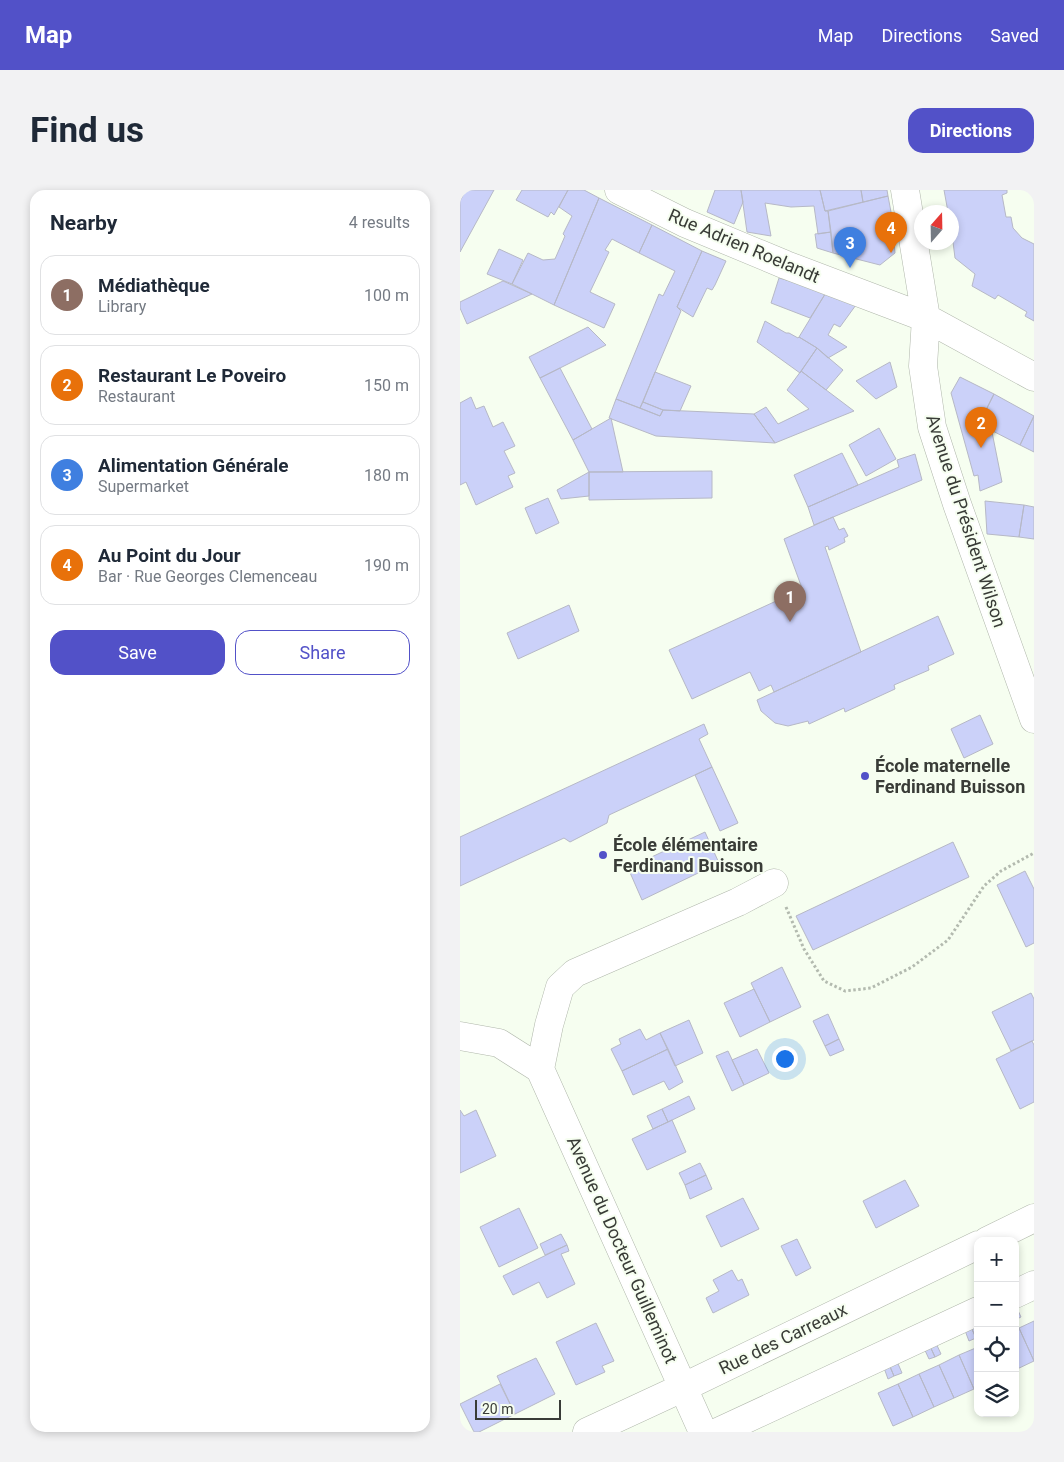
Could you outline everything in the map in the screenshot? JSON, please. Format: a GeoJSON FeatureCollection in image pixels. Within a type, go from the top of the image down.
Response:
{"type":"FeatureCollection","features":[{"type":"Feature","properties":{"kind":"street","name":"Rue Adrien Roelandt"},"geometry":{"type":"LineString","coordinates":[[619,190],[685,223],[786,265],[926,318],[1034,377]]}},
{"type":"Feature","properties":{"kind":"street","name":"Avenue du Président Wilson"},"geometry":{"type":"LineString","coordinates":[[905,190],[926,318],[923,366],[932,427],[957,504],[1034,719]]}},
{"type":"Feature","properties":{"kind":"street"},"geometry":{"type":"LineString","coordinates":[[460,1036],[499,1043],[540,1069],[549,1025],[560,987],[575,973],[738,902],[774,883]]}},
{"type":"Feature","properties":{"kind":"street","name":"Avenue du Docteur Guilleminot"},"geometry":{"type":"LineString","coordinates":[[540,1069],[703,1432]]}},
{"type":"Feature","properties":{"kind":"street"},"geometry":{"type":"LineString","coordinates":[[995,1237],[1034,1218]]}},
{"type":"Feature","properties":{"kind":"street","name":"Rue des Carreaux"},"geometry":{"type":"LineString","coordinates":[[588,1432],[974,1247]]}},
{"type":"Feature","properties":{"kind":"street"},"geometry":{"type":"LineString","coordinates":[[1019,1292],[1034,1285]]}},
{"type":"Feature","properties":{"kind":"street"},"geometry":{"type":"LineString","coordinates":[[718,1432],[974,1313]]}},
{"type":"Feature","properties":{"kind":"path"},"geometry":{"type":"LineString","coordinates":[[774,883],[804,949],[824,981],[845,991],[871,988],[912,967],[948,940],[984,886],[1001,871],[1034,853]]}},
{"type":"Feature","properties":{"kind":"building"},"geometry":{"type":"Polygon","coordinates":[[[466,190],[494,190],[460,252],[460,201],[466,190]]]}},
{"type":"Feature","properties":{"kind":"building"},"geometry":{"type":"Polygon","coordinates":[[[522,190],[568,190],[554,215],[551,212],[548,217],[516,200],[522,190]]]}},
{"type":"Feature","properties":{"kind":"building"},"geometry":{"type":"Polygon","coordinates":[[[568,190],[584,190],[599,198],[554,305],[512,284],[528,253],[543,260],[555,259],[565,236],[563,234],[572,216],[559,207],[568,190]]]}},
{"type":"Feature","properties":{"kind":"building"},"geometry":{"type":"Polygon","coordinates":[[[715,190],[741,190],[743,202],[734,224],[707,212],[715,190]]]}},
{"type":"Feature","properties":{"kind":"building"},"geometry":{"type":"Polygon","coordinates":[[[741,190],[820,190],[825,211],[828,211],[831,232],[818,234],[814,206],[791,207],[765,203],[771,236],[747,232],[741,190]]]}},
{"type":"Feature","properties":{"kind":"building"},"geometry":{"type":"Polygon","coordinates":[[[820,190],[861,190],[863,202],[825,211],[820,190]]]}},
{"type":"Feature","properties":{"kind":"building"},"geometry":{"type":"Polygon","coordinates":[[[861,190],[887,190],[888,196],[863,202],[861,190]]]}},
{"type":"Feature","properties":{"kind":"building"},"geometry":{"type":"Polygon","coordinates":[[[944,190],[1007,190],[1007,193],[1002,195],[1006,217],[1011,217],[1013,228],[1022,238],[1034,244],[1034,321],[1025,316],[1027,312],[998,295],[995,299],[972,286],[975,274],[955,258],[954,250],[959,250],[959,205],[947,205],[944,190]]]}},
{"type":"Feature","properties":{"kind":"building"},"geometry":{"type":"Polygon","coordinates":[[[888,196],[894,228],[895,253],[880,265],[833,253],[828,211],[888,196]]]}},
{"type":"Feature","properties":{"kind":"building"},"geometry":{"type":"Polygon","coordinates":[[[599,198],[652,225],[639,253],[612,239],[605,250],[609,252],[590,292],[615,304],[604,328],[554,305],[599,198]]]}},
{"type":"Feature","properties":{"kind":"building"},"geometry":{"type":"Polygon","coordinates":[[[652,225],[702,251],[677,307],[681,311],[640,408],[616,399],[659,294],[663,296],[675,271],[639,253],[652,225]]]}},
{"type":"Feature","properties":{"kind":"building"},"geometry":{"type":"Polygon","coordinates":[[[831,232],[833,253],[817,248],[815,234],[831,232]]]}},
{"type":"Feature","properties":{"kind":"building"},"geometry":{"type":"Polygon","coordinates":[[[499,249],[523,260],[512,284],[487,274],[499,249]]]}},
{"type":"Feature","properties":{"kind":"building"},"geometry":{"type":"Polygon","coordinates":[[[702,251],[726,261],[715,285],[712,290],[707,288],[693,317],[677,307],[702,251]]]}},
{"type":"Feature","properties":{"kind":"building"},"geometry":{"type":"Polygon","coordinates":[[[779,278],[827,291],[810,318],[771,303],[779,278]]]}},
{"type":"Feature","properties":{"kind":"building"},"geometry":{"type":"Polygon","coordinates":[[[503,281],[532,294],[467,324],[460,308],[460,302],[503,281]]]}},
{"type":"Feature","properties":{"kind":"building"},"geometry":{"type":"Polygon","coordinates":[[[827,291],[861,298],[840,327],[834,324],[828,335],[847,347],[828,358],[817,348],[799,337],[827,291]]]}},
{"type":"Feature","properties":{"kind":"building"},"geometry":{"type":"Polygon","coordinates":[[[765,321],[817,348],[800,373],[757,342],[765,321]]]}},
{"type":"Feature","properties":{"kind":"building"},"geometry":{"type":"Polygon","coordinates":[[[588,327],[606,345],[540,378],[529,357],[588,327]]]}},
{"type":"Feature","properties":{"kind":"building"},"geometry":{"type":"Polygon","coordinates":[[[817,348],[843,370],[826,390],[801,371],[817,348]]]}},
{"type":"Feature","properties":{"kind":"building"},"geometry":{"type":"Polygon","coordinates":[[[890,362],[897,387],[876,399],[856,381],[890,362]]]}},
{"type":"Feature","properties":{"kind":"building"},"geometry":{"type":"Polygon","coordinates":[[[560,368],[592,429],[573,440],[540,378],[560,368]]]}},
{"type":"Feature","properties":{"kind":"building"},"geometry":{"type":"Polygon","coordinates":[[[801,371],[854,411],[775,443],[754,414],[766,407],[778,424],[809,409],[787,390],[801,371]]]}},
{"type":"Feature","properties":{"kind":"building"},"geometry":{"type":"Polygon","coordinates":[[[655,372],[691,386],[680,411],[663,410],[643,402],[655,372]]]}},
{"type":"Feature","properties":{"kind":"building"},"geometry":{"type":"Polygon","coordinates":[[[960,377],[994,394],[983,416],[983,426],[992,432],[1002,482],[980,491],[978,475],[974,476],[951,393],[960,377]]]}},
{"type":"Feature","properties":{"kind":"building"},"geometry":{"type":"Polygon","coordinates":[[[994,394],[1034,416],[1020,445],[983,426],[983,416],[994,394]]]}},
{"type":"Feature","properties":{"kind":"building"},"geometry":{"type":"Polygon","coordinates":[[[471,397],[476,409],[484,406],[493,427],[503,422],[515,446],[504,451],[515,473],[508,476],[513,487],[476,505],[466,482],[460,485],[460,403],[471,397]]]}},
{"type":"Feature","properties":{"kind":"building"},"geometry":{"type":"Polygon","coordinates":[[[616,399],[660,416],[663,410],[754,414],[775,443],[656,436],[609,418],[616,399]]]}},
{"type":"Feature","properties":{"kind":"building"},"geometry":{"type":"Polygon","coordinates":[[[643,402],[663,410],[660,416],[640,408],[643,402]]]}},
{"type":"Feature","properties":{"kind":"building"},"geometry":{"type":"Polygon","coordinates":[[[1034,416],[1034,452],[1020,445],[1034,416]]]}},
{"type":"Feature","properties":{"kind":"building"},"geometry":{"type":"Polygon","coordinates":[[[611,418],[623,472],[589,472],[573,440],[611,418]]]}},
{"type":"Feature","properties":{"kind":"building"},"geometry":{"type":"Polygon","coordinates":[[[879,428],[896,459],[866,476],[849,445],[879,428]]]}},
{"type":"Feature","properties":{"kind":"building"},"geometry":{"type":"Polygon","coordinates":[[[842,453],[858,485],[808,507],[794,475],[842,453]]]}},
{"type":"Feature","properties":{"kind":"building"},"geometry":{"type":"Polygon","coordinates":[[[915,454],[922,480],[814,525],[808,507],[899,467],[897,460],[915,454]]]}},
{"type":"Feature","properties":{"kind":"building"},"geometry":{"type":"Polygon","coordinates":[[[712,471],[712,498],[589,500],[589,472],[712,471]]]}},
{"type":"Feature","properties":{"kind":"building"},"geometry":{"type":"Polygon","coordinates":[[[589,472],[589,496],[561,499],[557,490],[589,472]]]}},
{"type":"Feature","properties":{"kind":"building"},"geometry":{"type":"Polygon","coordinates":[[[548,498],[559,523],[536,534],[525,508],[548,498]]]}},
{"type":"Feature","properties":{"kind":"building"},"geometry":{"type":"Polygon","coordinates":[[[985,501],[1024,505],[1019,537],[987,534],[985,501]]]}},
{"type":"Feature","properties":{"kind":"building"},"geometry":{"type":"Polygon","coordinates":[[[1024,505],[1034,507],[1034,539],[1019,537],[1024,505]]]}},
{"type":"Feature","properties":{"kind":"building"},"geometry":{"type":"Polygon","coordinates":[[[833,517],[839,530],[844,528],[848,536],[844,538],[845,542],[829,550],[828,546],[825,547],[861,652],[774,692],[771,685],[759,691],[750,672],[692,699],[669,650],[796,592],[797,594],[803,591],[784,539],[833,517]]]}},
{"type":"Feature","properties":{"kind":"building"},"geometry":{"type":"Polygon","coordinates":[[[569,605],[579,631],[518,659],[507,633],[569,605]]]}},
{"type":"Feature","properties":{"kind":"building"},"geometry":{"type":"Polygon","coordinates":[[[938,616],[954,654],[928,666],[929,670],[894,685],[895,689],[845,712],[844,708],[809,724],[808,721],[788,726],[775,723],[761,711],[757,700],[938,616]]]}},
{"type":"Feature","properties":{"kind":"building"},"geometry":{"type":"Polygon","coordinates":[[[980,715],[993,744],[964,758],[951,729],[980,715]]]}},
{"type":"Feature","properties":{"kind":"building"},"geometry":{"type":"Polygon","coordinates":[[[704,724],[708,734],[699,739],[712,767],[609,815],[607,823],[570,842],[564,838],[460,886],[460,837],[704,724]]]}},
{"type":"Feature","properties":{"kind":"building"},"geometry":{"type":"Polygon","coordinates":[[[712,767],[738,823],[720,831],[695,775],[712,767]]]}},
{"type":"Feature","properties":{"kind":"building"},"geometry":{"type":"Polygon","coordinates":[[[705,832],[719,863],[642,900],[628,868],[705,832]]]}},
{"type":"Feature","properties":{"kind":"building"},"geometry":{"type":"Polygon","coordinates":[[[953,842],[969,877],[813,950],[796,916],[953,842]]]}},
{"type":"Feature","properties":{"kind":"building"},"geometry":{"type":"Polygon","coordinates":[[[1025,871],[1034,889],[1034,943],[1026,947],[997,885],[1025,871]]]}},
{"type":"Feature","properties":{"kind":"building"},"geometry":{"type":"Polygon","coordinates":[[[782,967],[801,1007],[770,1022],[751,983],[782,967]]]}},
{"type":"Feature","properties":{"kind":"building"},"geometry":{"type":"Polygon","coordinates":[[[754,989],[770,1022],[740,1037],[724,1003],[754,989]]]}},
{"type":"Feature","properties":{"kind":"building"},"geometry":{"type":"Polygon","coordinates":[[[1031,993],[1034,999],[1034,1040],[1011,1051],[992,1012],[1031,993]]]}},
{"type":"Feature","properties":{"kind":"building"},"geometry":{"type":"Polygon","coordinates":[[[828,1014],[839,1039],[825,1046],[813,1021],[828,1014]]]}},
{"type":"Feature","properties":{"kind":"building"},"geometry":{"type":"Polygon","coordinates":[[[689,1020],[703,1053],[675,1066],[660,1033],[689,1020]]]}},
{"type":"Feature","properties":{"kind":"building"},"geometry":{"type":"Polygon","coordinates":[[[640,1029],[646,1040],[660,1033],[668,1049],[622,1071],[611,1049],[621,1044],[619,1039],[640,1029]]]}},
{"type":"Feature","properties":{"kind":"building"},"geometry":{"type":"Polygon","coordinates":[[[839,1039],[844,1050],[830,1056],[825,1046],[839,1039]]]}},
{"type":"Feature","properties":{"kind":"building"},"geometry":{"type":"Polygon","coordinates":[[[1032,1041],[1034,1045],[1034,1102],[1020,1109],[996,1059],[1032,1041]]]}},
{"type":"Feature","properties":{"kind":"building"},"geometry":{"type":"Polygon","coordinates":[[[668,1049],[683,1082],[669,1090],[664,1081],[633,1095],[622,1071],[668,1049]]]}},
{"type":"Feature","properties":{"kind":"building"},"geometry":{"type":"Polygon","coordinates":[[[757,1049],[769,1073],[744,1085],[732,1060],[757,1049]]]}},
{"type":"Feature","properties":{"kind":"building"},"geometry":{"type":"Polygon","coordinates":[[[728,1051],[744,1085],[732,1091],[716,1056],[728,1051]]]}},
{"type":"Feature","properties":{"kind":"building"},"geometry":{"type":"Polygon","coordinates":[[[689,1096],[695,1109],[668,1122],[662,1109],[689,1096]]]}},
{"type":"Feature","properties":{"kind":"building"},"geometry":{"type":"Polygon","coordinates":[[[662,1109],[668,1122],[653,1129],[647,1116],[662,1109]]]}},
{"type":"Feature","properties":{"kind":"building"},"geometry":{"type":"Polygon","coordinates":[[[460,1110],[464,1116],[476,1110],[496,1156],[460,1173],[460,1110]]]}},
{"type":"Feature","properties":{"kind":"building"},"geometry":{"type":"Polygon","coordinates":[[[672,1120],[686,1152],[647,1170],[632,1139],[672,1120]]]}},
{"type":"Feature","properties":{"kind":"building"},"geometry":{"type":"Polygon","coordinates":[[[700,1163],[706,1175],[685,1185],[679,1173],[700,1163]]]}},
{"type":"Feature","properties":{"kind":"building"},"geometry":{"type":"Polygon","coordinates":[[[706,1175],[712,1189],[690,1199],[685,1185],[706,1175]]]}},
{"type":"Feature","properties":{"kind":"building"},"geometry":{"type":"Polygon","coordinates":[[[905,1180],[919,1206],[876,1228],[863,1201],[905,1180]]]}},
{"type":"Feature","properties":{"kind":"building"},"geometry":{"type":"Polygon","coordinates":[[[743,1198],[759,1229],[721,1247],[706,1216],[743,1198]]]}},
{"type":"Feature","properties":{"kind":"building"},"geometry":{"type":"Polygon","coordinates":[[[519,1208],[538,1248],[499,1267],[480,1227],[519,1208]]]}},
{"type":"Feature","properties":{"kind":"building"},"geometry":{"type":"Polygon","coordinates":[[[561,1234],[567,1245],[545,1255],[540,1244],[561,1234]]]}},
{"type":"Feature","properties":{"kind":"building"},"geometry":{"type":"Polygon","coordinates":[[[797,1239],[811,1268],[796,1276],[781,1246],[797,1239]]]}},
{"type":"Feature","properties":{"kind":"building"},"geometry":{"type":"Polygon","coordinates":[[[567,1245],[569,1251],[561,1254],[575,1284],[547,1298],[539,1282],[513,1295],[503,1276],[567,1245]]]}},
{"type":"Feature","properties":{"kind":"building"},"geometry":{"type":"Polygon","coordinates":[[[732,1270],[738,1281],[742,1279],[749,1295],[713,1313],[706,1298],[719,1291],[713,1280],[732,1270]]]}},
{"type":"Feature","properties":{"kind":"building"},"geometry":{"type":"Polygon","coordinates":[[[1034,1321],[1034,1361],[1019,1328],[1034,1321]]]}},
{"type":"Feature","properties":{"kind":"building"},"geometry":{"type":"Polygon","coordinates":[[[596,1323],[614,1361],[602,1366],[605,1372],[576,1385],[556,1342],[596,1323]]]}},
{"type":"Feature","properties":{"kind":"building"},"geometry":{"type":"Polygon","coordinates":[[[974,1324],[974,1334],[970,1325],[974,1324]]]}},
{"type":"Feature","properties":{"kind":"building"},"geometry":{"type":"Polygon","coordinates":[[[970,1325],[974,1339],[969,1341],[964,1328],[970,1325]]]}},
{"type":"Feature","properties":{"kind":"building"},"geometry":{"type":"Polygon","coordinates":[[[1019,1328],[1034,1361],[1019,1368],[1019,1328]]]}},
{"type":"Feature","properties":{"kind":"building"},"geometry":{"type":"Polygon","coordinates":[[[935,1341],[941,1354],[935,1357],[929,1344],[935,1341]]]}},
{"type":"Feature","properties":{"kind":"building"},"geometry":{"type":"Polygon","coordinates":[[[929,1344],[935,1357],[929,1359],[923,1346],[929,1344]]]}},
{"type":"Feature","properties":{"kind":"building"},"geometry":{"type":"Polygon","coordinates":[[[974,1349],[974,1389],[959,1355],[974,1349]]]}},
{"type":"Feature","properties":{"kind":"building"},"geometry":{"type":"Polygon","coordinates":[[[959,1355],[974,1389],[954,1398],[939,1365],[959,1355]]]}},
{"type":"Feature","properties":{"kind":"building"},"geometry":{"type":"Polygon","coordinates":[[[536,1358],[555,1394],[515,1414],[497,1376],[536,1358]]]}},
{"type":"Feature","properties":{"kind":"building"},"geometry":{"type":"Polygon","coordinates":[[[896,1359],[902,1373],[894,1376],[888,1362],[896,1359]]]}},
{"type":"Feature","properties":{"kind":"building"},"geometry":{"type":"Polygon","coordinates":[[[888,1362],[894,1376],[888,1379],[883,1365],[888,1362]]]}},
{"type":"Feature","properties":{"kind":"building"},"geometry":{"type":"Polygon","coordinates":[[[939,1365],[954,1398],[934,1407],[919,1374],[939,1365]]]}},
{"type":"Feature","properties":{"kind":"building"},"geometry":{"type":"Polygon","coordinates":[[[919,1374],[934,1407],[913,1417],[898,1384],[919,1374]]]}},
{"type":"Feature","properties":{"kind":"building"},"geometry":{"type":"Polygon","coordinates":[[[500,1384],[515,1414],[479,1432],[474,1432],[460,1404],[500,1384]]]}},
{"type":"Feature","properties":{"kind":"building"},"geometry":{"type":"Polygon","coordinates":[[[898,1384],[913,1417],[893,1426],[878,1393],[898,1384]]]}},
{"type":"Feature","properties":{"kind":"place","name":"Au Point du Jour"},"geometry":{"type":"Point","coordinates":[891,253]}},
{"type":"Feature","properties":{"kind":"place","name":"Alimentation Générale"},"geometry":{"type":"Point","coordinates":[850,268]}},
{"type":"Feature","properties":{"kind":"place","name":"Restaurant Le Poveiro"},"geometry":{"type":"Point","coordinates":[981,448]}},
{"type":"Feature","properties":{"kind":"place","name":"Médiathèque"},"geometry":{"type":"Point","coordinates":[790,622]}},
{"type":"Feature","properties":{"kind":"place","name":"École maternelle Ferdinand Buisson"},"geometry":{"type":"Point","coordinates":[865,776]}},
{"type":"Feature","properties":{"kind":"place","name":"École élémentaire Ferdinand Buisson"},"geometry":{"type":"Point","coordinates":[603,855]}}]}
